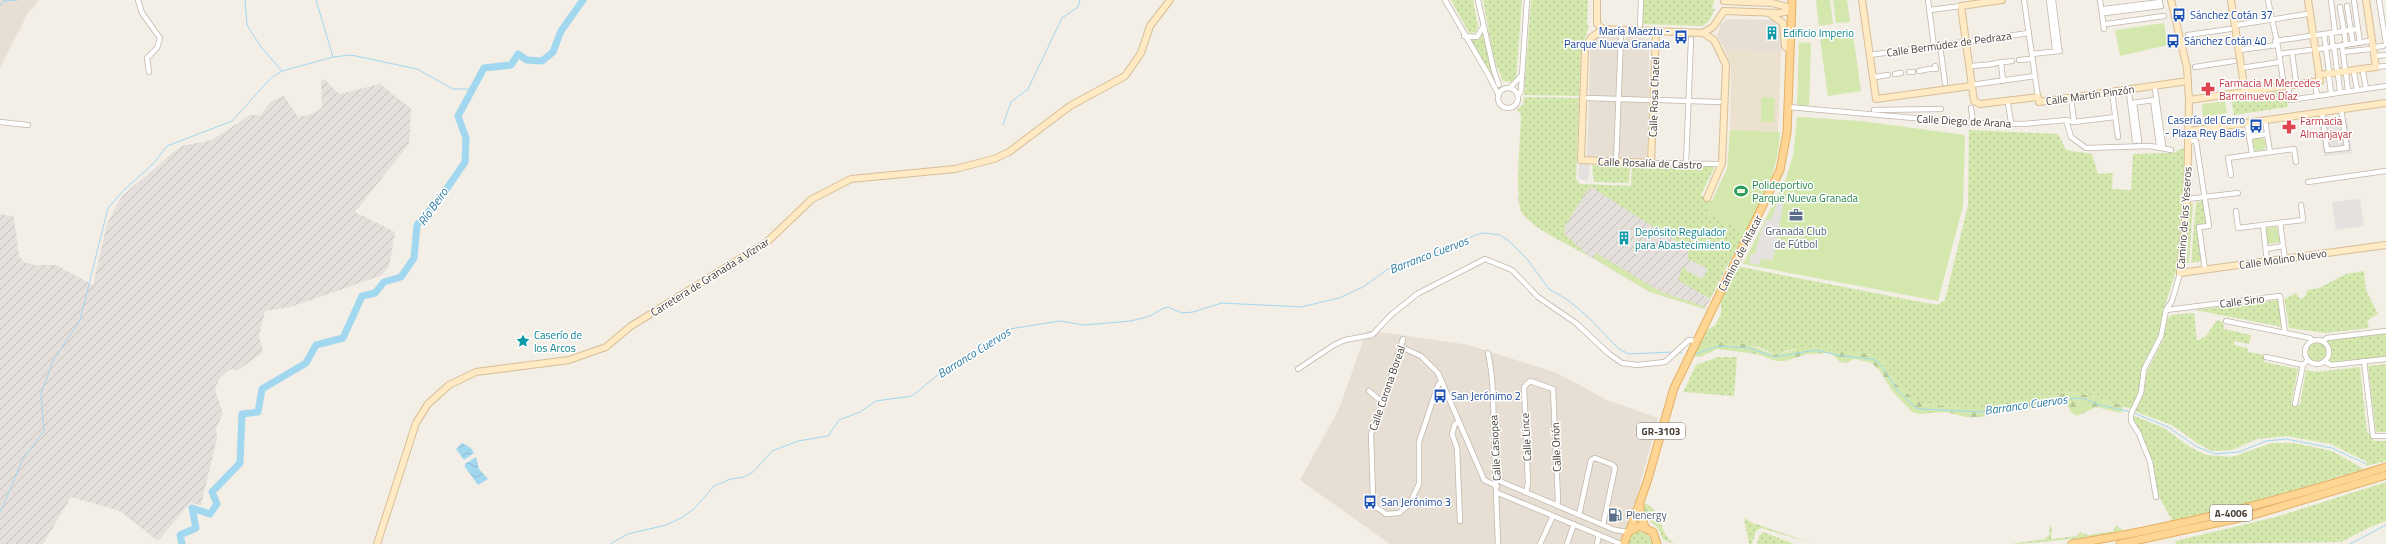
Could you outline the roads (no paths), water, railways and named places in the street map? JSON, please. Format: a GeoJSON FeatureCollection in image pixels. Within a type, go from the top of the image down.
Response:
{"type":"FeatureCollection","features":[{"type":"Feature","properties":{"kind":"main road","name":"Camino de Alfacar"},"geometry":{"type":"LineString","coordinates":[[1639,503],[1669,401],[1686,360],[1777,181],[1786,148],[1792,0]]}},
{"type":"Feature","properties":{"kind":"main road","name":"A-4006"},"geometry":{"type":"LineString","coordinates":[[2072,544],[2166,528],[2240,510],[2386,467]]}},
{"type":"Feature","properties":{"kind":"main road","name":"A-4006"},"geometry":{"type":"LineString","coordinates":[[2120,544],[2253,515],[2386,475]]}},
{"type":"Feature","properties":{"kind":"main road","name":"GR-3103"},"geometry":{"type":"LineString","coordinates":[[1639,503],[1640,513],[1645,527],[1653,532],[1658,543]]}},
{"type":"Feature","properties":{"kind":"main road","name":"GR-3103"},"geometry":{"type":"LineString","coordinates":[[1623,544],[1639,503]]}},
{"type":"Feature","properties":{"kind":"main road"},"geometry":{"type":"LineString","coordinates":[[1629,531],[1645,527]]}},
{"type":"Feature","properties":{"kind":"street"},"geometry":{"type":"LineString","coordinates":[[138,0],[142,13],[160,38],[157,48],[147,58],[149,72]]}},
{"type":"Feature","properties":{"kind":"street","name":"Carretera de Granada a Víznar"},"geometry":{"type":"LineString","coordinates":[[377,544],[416,423],[428,404],[449,385],[476,372],[569,360],[606,347],[631,326],[767,242],[812,199],[851,179],[955,169],[994,159],[1009,152],[1070,106],[1125,76],[1141,53],[1150,26],[1170,0]]}},
{"type":"Feature","properties":{"kind":"street"},"geometry":{"type":"LineString","coordinates":[[1445,0],[1464,36],[1489,76],[1499,96],[1500,103],[1508,107],[1516,104],[1521,91],[1527,0]]}},
{"type":"Feature","properties":{"kind":"street"},"geometry":{"type":"LineString","coordinates":[[1478,0],[1483,27],[1499,85]]}},
{"type":"Feature","properties":{"kind":"street"},"geometry":{"type":"LineString","coordinates":[[1591,38],[1596,20],[1597,0]]}},
{"type":"Feature","properties":{"kind":"street"},"geometry":{"type":"LineString","coordinates":[[1640,25],[1641,0]]}},
{"type":"Feature","properties":{"kind":"street"},"geometry":{"type":"LineString","coordinates":[[1862,0],[1876,99],[2035,76]]}},
{"type":"Feature","properties":{"kind":"street"},"geometry":{"type":"LineString","coordinates":[[1928,0],[1934,46]]}},
{"type":"Feature","properties":{"kind":"street"},"geometry":{"type":"LineString","coordinates":[[1930,10],[1962,4],[2002,0]]}},
{"type":"Feature","properties":{"kind":"street"},"geometry":{"type":"LineString","coordinates":[[2024,0],[2031,57],[2038,97]]}},
{"type":"Feature","properties":{"kind":"street"},"geometry":{"type":"LineString","coordinates":[[2049,0],[2058,49]]}},
{"type":"Feature","properties":{"kind":"street"},"geometry":{"type":"LineString","coordinates":[[2053,0],[2058,49]]}},
{"type":"Feature","properties":{"kind":"street"},"geometry":{"type":"LineString","coordinates":[[2100,0],[2105,27],[2164,16]]}},
{"type":"Feature","properties":{"kind":"street"},"geometry":{"type":"LineString","coordinates":[[2172,0],[2188,81],[2189,141]]}},
{"type":"Feature","properties":{"kind":"street"},"geometry":{"type":"LineString","coordinates":[[2231,0],[2245,92]]}},
{"type":"Feature","properties":{"kind":"street"},"geometry":{"type":"LineString","coordinates":[[2268,0],[2280,62],[2290,100],[2386,86]]}},
{"type":"Feature","properties":{"kind":"street"},"geometry":{"type":"LineString","coordinates":[[2189,100],[2320,81],[2308,0]]}},
{"type":"Feature","properties":{"kind":"street"},"geometry":{"type":"LineString","coordinates":[[2331,0],[2333,46],[2340,91]]}},
{"type":"Feature","properties":{"kind":"street"},"geometry":{"type":"LineString","coordinates":[[2366,0],[2376,67]]}},
{"type":"Feature","properties":{"kind":"street"},"geometry":{"type":"LineString","coordinates":[[2343,52],[2373,48],[2385,43],[2379,0]]}},
{"type":"Feature","properties":{"kind":"street"},"geometry":{"type":"LineString","coordinates":[[1726,1],[1775,1],[1791,10]]}},
{"type":"Feature","properties":{"kind":"street"},"geometry":{"type":"LineString","coordinates":[[1726,1],[1722,6],[1727,11],[1769,13],[1791,10]]}},
{"type":"Feature","properties":{"kind":"street"},"geometry":{"type":"LineString","coordinates":[[1703,33],[1713,27],[1727,11],[1733,7],[1726,1]]}},
{"type":"Feature","properties":{"kind":"street"},"geometry":{"type":"LineString","coordinates":[[2332,8],[2347,6],[2354,3],[2358,29],[2356,43]]}},
{"type":"Feature","properties":{"kind":"street"},"geometry":{"type":"LineString","coordinates":[[1962,4],[1971,86],[1973,121]]}},
{"type":"Feature","properties":{"kind":"street"},"geometry":{"type":"LineString","coordinates":[[2104,11],[2161,4]]}},
{"type":"Feature","properties":{"kind":"street"},"geometry":{"type":"LineString","coordinates":[[2347,6],[2351,30],[2357,50]]}},
{"type":"Feature","properties":{"kind":"street"},"geometry":{"type":"LineString","coordinates":[[2340,7],[2344,31],[2343,52],[2348,90]]}},
{"type":"Feature","properties":{"kind":"street"},"geometry":{"type":"LineString","coordinates":[[1769,13],[1783,23],[1785,47],[1790,50]]}},
{"type":"Feature","properties":{"kind":"street"},"geometry":{"type":"LineString","coordinates":[[2237,25],[2307,14]]}},
{"type":"Feature","properties":{"kind":"street"},"geometry":{"type":"LineString","coordinates":[[1596,20],[1597,24],[1603,29],[1703,33],[1714,40]]}},
{"type":"Feature","properties":{"kind":"street"},"geometry":{"type":"LineString","coordinates":[[1464,36],[1477,37],[1483,27]]}},
{"type":"Feature","properties":{"kind":"street"},"geometry":{"type":"LineString","coordinates":[[1708,198],[1720,171],[1723,154],[1726,65],[1714,40],[1713,27]]}},
{"type":"Feature","properties":{"kind":"street"},"geometry":{"type":"LineString","coordinates":[[1591,38],[1603,29]]}},
{"type":"Feature","properties":{"kind":"street"},"geometry":{"type":"LineString","coordinates":[[2188,35],[2230,29]]}},
{"type":"Feature","properties":{"kind":"street"},"geometry":{"type":"LineString","coordinates":[[2317,35],[2358,29]]}},
{"type":"Feature","properties":{"kind":"street","name":"Calle Rosa Chacel"},"geometry":{"type":"LineString","coordinates":[[1651,163],[1656,31]]}},
{"type":"Feature","properties":{"kind":"street","name":"Calle Bermúdez de Pedraza"},"geometry":{"type":"LineString","coordinates":[[1870,55],[2029,32]]}},
{"type":"Feature","properties":{"kind":"street"},"geometry":{"type":"LineString","coordinates":[[2324,34],[2329,71]]}},
{"type":"Feature","properties":{"kind":"street"},"geometry":{"type":"LineString","coordinates":[[1616,162],[1621,36]]}},
{"type":"Feature","properties":{"kind":"street"},"geometry":{"type":"LineString","coordinates":[[2239,50],[2310,36]]}},
{"type":"Feature","properties":{"kind":"street","name":"Calle Rosalía de Castro"},"geometry":{"type":"LineString","coordinates":[[1591,38],[1586,49],[1582,160],[1718,164]]}},
{"type":"Feature","properties":{"kind":"street"},"geometry":{"type":"LineString","coordinates":[[1686,164],[1691,39]]}},
{"type":"Feature","properties":{"kind":"street"},"geometry":{"type":"LineString","coordinates":[[2319,48],[2369,42]]}},
{"type":"Feature","properties":{"kind":"street"},"geometry":{"type":"LineString","coordinates":[[1940,45],[1945,83]]}},
{"type":"Feature","properties":{"kind":"street"},"geometry":{"type":"LineString","coordinates":[[1972,66],[2015,61],[2058,49]]}},
{"type":"Feature","properties":{"kind":"street"},"geometry":{"type":"LineString","coordinates":[[2279,54],[2310,50]]}},
{"type":"Feature","properties":{"kind":"street"},"geometry":{"type":"LineString","coordinates":[[2292,52],[2296,82]]}},
{"type":"Feature","properties":{"kind":"street"},"geometry":{"type":"LineString","coordinates":[[2376,56],[2386,55]]}},
{"type":"Feature","properties":{"kind":"street"},"geometry":{"type":"LineString","coordinates":[[2195,67],[2234,61]]}},
{"type":"Feature","properties":{"kind":"street"},"geometry":{"type":"LineString","coordinates":[[2241,68],[2280,62]]}},
{"type":"Feature","properties":{"kind":"street"},"geometry":{"type":"LineString","coordinates":[[1997,63],[2003,81]]}},
{"type":"Feature","properties":{"kind":"street"},"geometry":{"type":"LineString","coordinates":[[1876,77],[1936,68],[1935,66]]}},
{"type":"Feature","properties":{"kind":"street"},"geometry":{"type":"LineString","coordinates":[[2319,75],[2386,66]]}},
{"type":"Feature","properties":{"kind":"street"},"geometry":{"type":"LineString","coordinates":[[2363,72],[2366,88]]}},
{"type":"Feature","properties":{"kind":"street"},"geometry":{"type":"LineString","coordinates":[[2354,73],[2357,89]]}},
{"type":"Feature","properties":{"kind":"street"},"geometry":{"type":"LineString","coordinates":[[1489,76],[1503,89]]}},
{"type":"Feature","properties":{"kind":"street"},"geometry":{"type":"LineString","coordinates":[[1510,88],[1521,76]]}},
{"type":"Feature","properties":{"kind":"street"},"geometry":{"type":"LineString","coordinates":[[2329,77],[2331,93]]}},
{"type":"Feature","properties":{"kind":"street","name":"Calle Martín Pinzón"},"geometry":{"type":"LineString","coordinates":[[1972,104],[2038,97],[2039,102],[2188,81]]}},
{"type":"Feature","properties":{"kind":"street"},"geometry":{"type":"LineString","coordinates":[[2315,84],[2317,95]]}},
{"type":"Feature","properties":{"kind":"street"},"geometry":{"type":"LineString","coordinates":[[1503,89],[1510,88],[1516,91],[1518,96]]}},
{"type":"Feature","properties":{"kind":"street"},"geometry":{"type":"LineString","coordinates":[[1499,96],[1503,89]]}},
{"type":"Feature","properties":{"kind":"street"},"geometry":{"type":"LineString","coordinates":[[2155,89],[2161,145]]}},
{"type":"Feature","properties":{"kind":"street"},"geometry":{"type":"LineString","coordinates":[[2112,92],[2118,137]]}},
{"type":"Feature","properties":{"kind":"street"},"geometry":{"type":"LineString","coordinates":[[2129,93],[2132,103],[2137,141]]}},
{"type":"Feature","properties":{"kind":"street"},"geometry":{"type":"LineString","coordinates":[[2071,97],[2074,122]]}},
{"type":"Feature","properties":{"kind":"street"},"geometry":{"type":"LineString","coordinates":[[1588,98],[1650,100]]}},
{"type":"Feature","properties":{"kind":"street"},"geometry":{"type":"LineString","coordinates":[[1658,100],[1720,102]]}},
{"type":"Feature","properties":{"kind":"street"},"geometry":{"type":"LineString","coordinates":[[2132,103],[2155,100]]}},
{"type":"Feature","properties":{"kind":"street"},"geometry":{"type":"LineString","coordinates":[[2189,131],[2386,102]]}},
{"type":"Feature","properties":{"kind":"street"},"geometry":{"type":"LineString","coordinates":[[2008,104],[2011,122]]}},
{"type":"Feature","properties":{"kind":"street","name":"Calle Diego de Arana"},"geometry":{"type":"LineString","coordinates":[[1788,107],[1971,123],[2023,124],[2066,120],[2074,122],[2115,116]]}},
{"type":"Feature","properties":{"kind":"street"},"geometry":{"type":"LineString","coordinates":[[1874,110],[1941,109]]}},
{"type":"Feature","properties":{"kind":"street"},"geometry":{"type":"LineString","coordinates":[[2322,112],[2328,150],[2347,148],[2342,109]]}},
{"type":"Feature","properties":{"kind":"street"},"geometry":{"type":"LineString","coordinates":[[2066,120],[2071,137],[2086,148],[2150,146],[2171,150]]}},
{"type":"Feature","properties":{"kind":"street"},"geometry":{"type":"LineString","coordinates":[[2265,120],[2270,152]]}},
{"type":"Feature","properties":{"kind":"street"},"geometry":{"type":"LineString","coordinates":[[0,122],[28,125]]}},
{"type":"Feature","properties":{"kind":"street"},"geometry":{"type":"LineString","coordinates":[[2247,123],[2252,154]]}},
{"type":"Feature","properties":{"kind":"street"},"geometry":{"type":"LineString","coordinates":[[2249,137],[2267,134]]}},
{"type":"Feature","properties":{"kind":"street","name":"Camino de los Yeseros"},"geometry":{"type":"LineString","coordinates":[[2156,497],[2150,462],[2139,434],[2131,421],[2132,412],[2141,393],[2144,369],[2161,336],[2166,310],[2172,301],[2180,273],[2187,200],[2189,141],[2196,141],[2209,226],[2199,227],[2205,270]]}},
{"type":"Feature","properties":{"kind":"street"},"geometry":{"type":"LineString","coordinates":[[2230,175],[2228,158],[2294,149],[2296,162]]}},
{"type":"Feature","properties":{"kind":"street"},"geometry":{"type":"LineString","coordinates":[[2308,182],[2386,171]]}},
{"type":"Feature","properties":{"kind":"street"},"geometry":{"type":"LineString","coordinates":[[2187,200],[2238,193]]}},
{"type":"Feature","properties":{"kind":"street"},"geometry":{"type":"LineString","coordinates":[[2236,211],[2238,228],[2303,220],[2301,205]]}},
{"type":"Feature","properties":{"kind":"street"},"geometry":{"type":"LineString","coordinates":[[2280,223],[2285,259]]}},
{"type":"Feature","properties":{"kind":"street"},"geometry":{"type":"LineString","coordinates":[[2263,225],[2267,261]]}},
{"type":"Feature","properties":{"kind":"street","name":"Calle Molino Nuevo"},"geometry":{"type":"LineString","coordinates":[[2180,273],[2386,245]]}},
{"type":"Feature","properties":{"kind":"street"},"geometry":{"type":"LineString","coordinates":[[2266,249],[2282,246]]}},
{"type":"Feature","properties":{"kind":"street"},"geometry":{"type":"LineString","coordinates":[[1298,369],[1334,345],[1345,340],[1372,335],[1391,315],[1417,294],[1486,259],[1512,270],[1538,297],[1576,323],[1616,360],[1637,365],[1658,363],[1672,357],[1689,340],[1695,341]]}},
{"type":"Feature","properties":{"kind":"street","name":"Calle Sirio"},"geometry":{"type":"LineString","coordinates":[[2166,310],[2280,296],[2285,333]]}},
{"type":"Feature","properties":{"kind":"street"},"geometry":{"type":"LineString","coordinates":[[2226,320],[2310,338],[2312,341],[2324,341],[2327,338],[2386,331]]}},
{"type":"Feature","properties":{"kind":"street","name":"Calle Corona Boreal"},"geometry":{"type":"LineString","coordinates":[[1404,339],[1384,403],[1370,440],[1373,499],[1379,510],[1386,514],[1395,514],[1406,508],[1418,488],[1419,442],[1438,385],[1442,382]]}},
{"type":"Feature","properties":{"kind":"street"},"geometry":{"type":"LineString","coordinates":[[2312,341],[2305,349],[2308,360],[2314,364],[2324,361],[2331,365],[2386,358]]}},
{"type":"Feature","properties":{"kind":"street"},"geometry":{"type":"LineString","coordinates":[[2324,341],[2329,351],[2324,361]]}},
{"type":"Feature","properties":{"kind":"street"},"geometry":{"type":"LineString","coordinates":[[1401,347],[1428,361],[1442,382],[1484,480],[1497,486]]}},
{"type":"Feature","properties":{"kind":"street","name":"Calle Casiopea"},"geometry":{"type":"LineString","coordinates":[[1488,353],[1492,376],[1498,493],[1498,544]]}},
{"type":"Feature","properties":{"kind":"street"},"geometry":{"type":"LineString","coordinates":[[2266,358],[2303,365]]}},
{"type":"Feature","properties":{"kind":"street"},"geometry":{"type":"LineString","coordinates":[[2295,404],[2303,365],[2308,360]]}},
{"type":"Feature","properties":{"kind":"street"},"geometry":{"type":"LineString","coordinates":[[2364,361],[2373,436],[2386,436]]}},
{"type":"Feature","properties":{"kind":"street","name":"Calle Lince"},"geometry":{"type":"LineString","coordinates":[[1526,493],[1528,483],[1524,387],[1527,382],[1530,381],[1553,389]]}},
{"type":"Feature","properties":{"kind":"street","name":"Calle Orión"},"geometry":{"type":"LineString","coordinates":[[1553,389],[1558,500],[1557,506]]}},
{"type":"Feature","properties":{"kind":"street"},"geometry":{"type":"LineString","coordinates":[[1370,391],[1384,403]]}},
{"type":"Feature","properties":{"kind":"street"},"geometry":{"type":"LineString","coordinates":[[1459,422],[1455,424],[1452,434],[1457,448],[1460,521]]}},
{"type":"Feature","properties":{"kind":"street"},"geometry":{"type":"LineString","coordinates":[[1579,515],[1592,458],[1615,466],[1603,525]]}},
{"type":"Feature","properties":{"kind":"street"},"geometry":{"type":"LineString","coordinates":[[1497,480],[1615,530],[1629,531]]}},
{"type":"Feature","properties":{"kind":"street"},"geometry":{"type":"LineString","coordinates":[[1498,493],[1623,544]]}},
{"type":"Feature","properties":{"kind":"street"},"geometry":{"type":"LineString","coordinates":[[1540,544],[1557,506]]}},
{"type":"Feature","properties":{"kind":"street"},"geometry":{"type":"LineString","coordinates":[[1553,516],[1557,506]]}},
{"type":"Feature","properties":{"kind":"street"},"geometry":{"type":"LineString","coordinates":[[1567,544],[1574,524]]}},
{"type":"Feature","properties":{"kind":"street"},"geometry":{"type":"LineString","coordinates":[[1611,540],[1615,530]]}},
{"type":"Feature","properties":{"kind":"street"},"geometry":{"type":"LineString","coordinates":[[1597,544],[1600,535]]}},
{"type":"Feature","properties":{"kind":"water"},"geometry":{"type":"Polygon","coordinates":[[[462,443],[471,448],[474,453],[464,460],[456,449],[462,443]]]}},
{"type":"Feature","properties":{"kind":"water"},"geometry":{"type":"Polygon","coordinates":[[[476,457],[479,469],[488,479],[478,485],[465,467],[465,464],[476,457]]]}},
{"type":"Feature","properties":{"kind":"waterway"},"geometry":{"type":"LineString","coordinates":[[0,6],[3,1],[18,0]]}},
{"type":"Feature","properties":{"kind":"waterway"},"geometry":{"type":"LineString","coordinates":[[245,0],[247,25],[261,47],[282,71]]}},
{"type":"Feature","properties":{"kind":"waterway"},"geometry":{"type":"LineString","coordinates":[[316,0],[333,57]]}},
{"type":"Feature","properties":{"kind":"waterway","name":"Río Beiro"},"geometry":{"type":"LineString","coordinates":[[182,544],[180,535],[196,528],[192,508],[210,514],[217,504],[212,492],[240,463],[242,414],[258,412],[262,389],[306,363],[316,345],[343,338],[362,296],[375,293],[384,282],[401,277],[414,258],[417,225],[439,200],[465,162],[466,138],[458,116],[484,68],[511,65],[518,54],[527,60],[542,61],[553,52],[561,31],[583,0]]}},
{"type":"Feature","properties":{"kind":"waterway"},"geometry":{"type":"LineString","coordinates":[[1003,125],[1011,102],[1028,89],[1062,18],[1078,7],[1080,0]]}},
{"type":"Feature","properties":{"kind":"waterway"},"geometry":{"type":"LineString","coordinates":[[0,513],[23,459],[44,431],[41,394],[53,361],[80,320],[108,208],[125,189],[153,164],[167,146],[232,121],[271,78],[282,71],[333,57],[351,55],[417,69],[453,89],[472,89]]}},
{"type":"Feature","properties":{"kind":"waterway","name":"Barranco Cuervos"},"geometry":{"type":"LineString","coordinates":[[610,544],[628,534],[666,525],[681,518],[694,509],[714,486],[731,479],[744,477],[753,472],[772,451],[798,441],[828,436],[839,420],[860,412],[876,401],[912,396],[939,374],[976,353],[1003,332],[1010,329],[1060,321],[1084,325],[1131,321],[1150,316],[1168,307],[1182,313],[1193,312],[1222,303],[1301,307],[1339,298],[1363,287],[1388,269],[1429,256],[1476,235],[1484,233],[1500,235],[1509,241],[1527,259],[1549,289],[1568,300],[1589,318],[1619,349],[1629,354],[1673,352]]}},
{"type":"Feature","properties":{"kind":"waterway","name":"Barranco Cuervos"},"geometry":{"type":"LineString","coordinates":[[1695,354],[1719,346],[1749,348],[1775,357],[1816,350],[1842,356],[1873,359],[1880,364],[1898,391],[1916,408],[1923,409],[1980,412],[2050,400],[2082,398],[2100,405],[2131,412]]}},
{"type":"Feature","properties":{"kind":"waterway","name":"Barranco Cuervos"},"geometry":{"type":"LineString","coordinates":[[1678,352],[1682,353]]}},
{"type":"Feature","properties":{"kind":"waterway","name":"Barranco Cuervos"},"geometry":{"type":"LineString","coordinates":[[2134,413],[2168,427],[2197,447],[2216,454],[2239,452],[2266,441],[2286,439],[2332,448],[2366,464]]}},
{"type":"Feature","properties":{"kind":"waterway"},"geometry":{"type":"LineString","coordinates":[[2350,544],[2386,525]]}},
{"type":"Feature","properties":{"kind":"place","name":"Sánchez Cotán 37"},"geometry":{"type":"Point","coordinates":[2179,15]}},
{"type":"Feature","properties":{"kind":"place","name":"Edificio Imperio"},"geometry":{"type":"Point","coordinates":[1772,33]}},
{"type":"Feature","properties":{"kind":"place","name":"María Maeztu - Parque Nueva Granada"},"geometry":{"type":"Point","coordinates":[1681,37]}},
{"type":"Feature","properties":{"kind":"place","name":"Sánchez Cotán 40"},"geometry":{"type":"Point","coordinates":[2173,41]}},
{"type":"Feature","properties":{"kind":"place","name":"Farmacia M Mercedes Barroinuevo Díaz"},"geometry":{"type":"Point","coordinates":[2208,89]}},
{"type":"Feature","properties":{"kind":"place","name":"Casería del Cerro - Plaza Rey Badis"},"geometry":{"type":"Point","coordinates":[2256,126]}},
{"type":"Feature","properties":{"kind":"place","name":"Farmacia Almanjayar"},"geometry":{"type":"Point","coordinates":[2289,127]}},
{"type":"Feature","properties":{"kind":"place","name":"Polideportivo Parque Nueva Granada"},"geometry":{"type":"Point","coordinates":[1741,191]}},
{"type":"Feature","properties":{"kind":"place","name":"Granada Club de Fútbol"},"geometry":{"type":"Point","coordinates":[1796,215]}},
{"type":"Feature","properties":{"kind":"place","name":"Depósito Regulador para Abastecimiento"},"geometry":{"type":"Point","coordinates":[1624,238]}},
{"type":"Feature","properties":{"kind":"place","name":"Caserío de los Arcos"},"geometry":{"type":"Point","coordinates":[523,341]}},
{"type":"Feature","properties":{"kind":"place","name":"San Jerónimo 2"},"geometry":{"type":"Point","coordinates":[1440,396]}},
{"type":"Feature","properties":{"kind":"place","name":"San Jerónimo 3"},"geometry":{"type":"Point","coordinates":[1370,502]}},
{"type":"Feature","properties":{"kind":"place","name":"Plenergy"},"geometry":{"type":"Point","coordinates":[1615,515]}}]}
